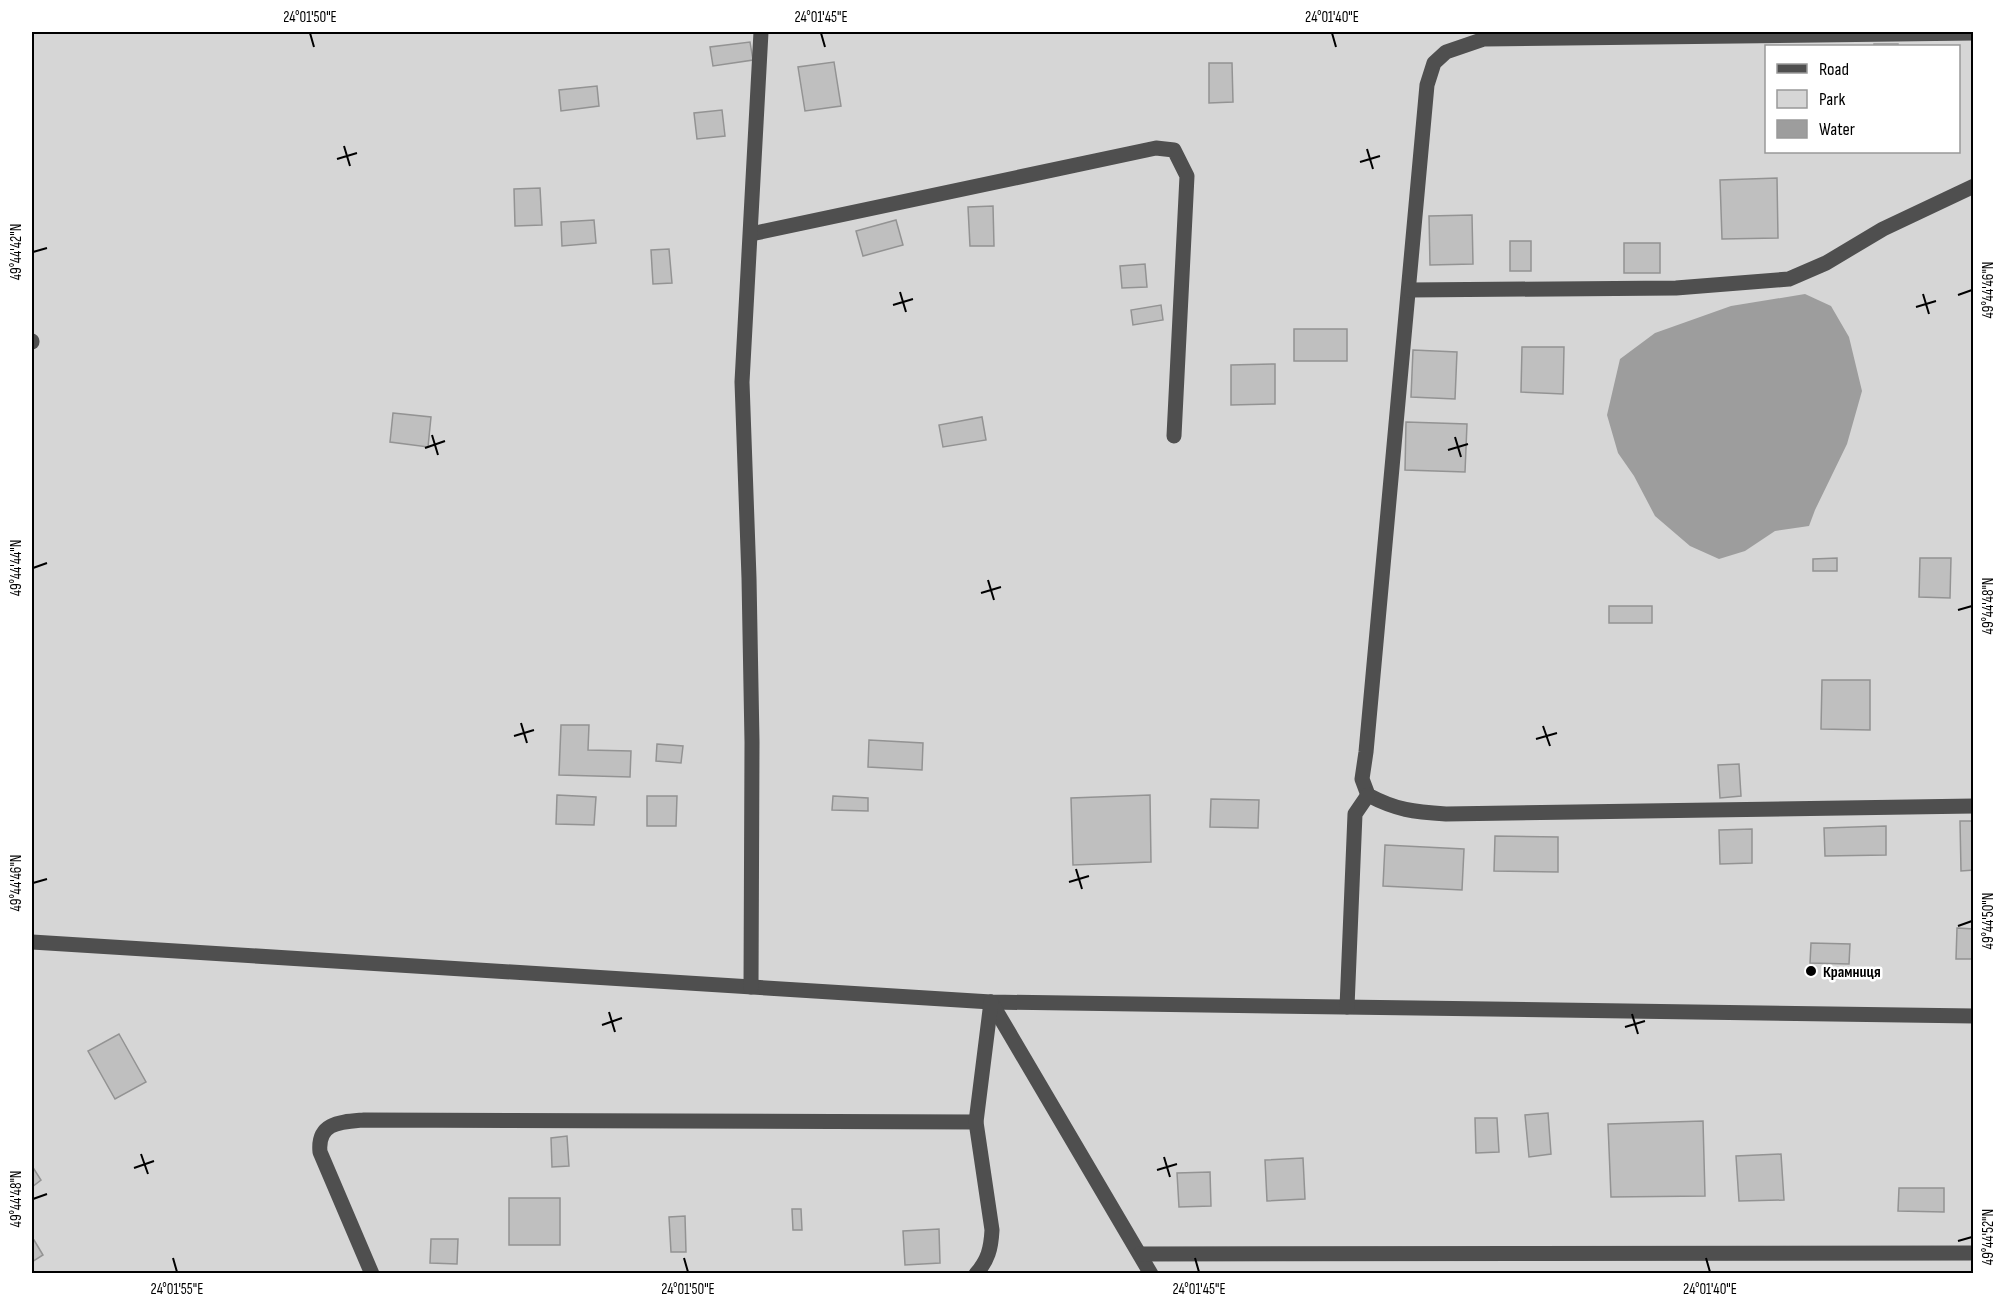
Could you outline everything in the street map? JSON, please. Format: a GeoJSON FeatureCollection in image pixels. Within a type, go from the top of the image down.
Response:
{"type":"FeatureCollection","features":[{"type":"Feature","properties":{"kind":"street"},"geometry":{"type":"LineString","coordinates":[[751,987],[752,730],[742,382],[761,32]]}},
{"type":"Feature","properties":{"kind":"street"},"geometry":{"type":"LineString","coordinates":[[1974,33],[1484,39],[1446,52],[1434,63],[1427,85],[1362,779],[1368,795],[1390,807],[1422,813],[1974,806]]}},
{"type":"Feature","properties":{"kind":"street"},"geometry":{"type":"LineString","coordinates":[[751,234],[1156,148],[1174,150],[1187,176],[1174,436]]}},
{"type":"Feature","properties":{"kind":"street"},"geometry":{"type":"LineString","coordinates":[[1409,290],[1676,288],[1789,279],[1826,263],[1883,229],[1974,186]]}},
{"type":"Feature","properties":{"kind":"street"},"geometry":{"type":"LineString","coordinates":[[1347,1007],[1355,814],[1368,795]]}},
{"type":"Feature","properties":{"kind":"street"},"geometry":{"type":"LineString","coordinates":[[32,942],[991,1002],[1974,1016]]}},
{"type":"Feature","properties":{"kind":"street"},"geometry":{"type":"LineString","coordinates":[[976,1274],[989,1256],[992,1230],[976,1122],[991,1002]]}},
{"type":"Feature","properties":{"kind":"street"},"geometry":{"type":"LineString","coordinates":[[991,1002],[1151,1274]]}},
{"type":"Feature","properties":{"kind":"street"},"geometry":{"type":"LineString","coordinates":[[372,1274],[320,1152],[321,1138],[325,1130],[338,1123],[364,1120],[976,1122]]}},
{"type":"Feature","properties":{"kind":"street"},"geometry":{"type":"LineString","coordinates":[[1140,1254],[1974,1253]]}},
{"type":"Feature","properties":{"kind":"green space"},"geometry":{"type":"Polygon","coordinates":[[[32,32],[1973,32],[1973,1273],[32,1273],[32,32]]]}},
{"type":"Feature","properties":{"kind":"water"},"geometry":{"type":"Polygon","coordinates":[[[1805,294],[1831,306],[1849,337],[1862,391],[1847,444],[1809,526],[1775,531],[1745,551],[1719,559],[1690,546],[1655,516],[1634,476],[1618,453],[1607,415],[1620,359],[1655,333],[1731,306],[1805,294]]]}},
{"type":"Feature","properties":{"kind":"building"},"geometry":{"type":"Polygon","coordinates":[[[750,42],[753,60],[713,66],[710,47],[750,42]]]}},
{"type":"Feature","properties":{"kind":"building"},"geometry":{"type":"Polygon","coordinates":[[[1874,44],[1898,44],[1898,45],[1874,44]]]}},
{"type":"Feature","properties":{"kind":"building"},"geometry":{"type":"Polygon","coordinates":[[[834,62],[841,106],[805,111],[798,67],[834,62]]]}},
{"type":"Feature","properties":{"kind":"building"},"geometry":{"type":"Polygon","coordinates":[[[1209,63],[1232,63],[1233,102],[1209,103],[1209,63]]]}},
{"type":"Feature","properties":{"kind":"building"},"geometry":{"type":"Polygon","coordinates":[[[597,86],[599,106],[561,111],[559,90],[597,86]]]}},
{"type":"Feature","properties":{"kind":"building"},"geometry":{"type":"Polygon","coordinates":[[[722,110],[725,136],[697,139],[694,113],[722,110]]]}},
{"type":"Feature","properties":{"kind":"building"},"geometry":{"type":"Polygon","coordinates":[[[1777,178],[1778,238],[1722,239],[1720,180],[1777,178]]]}},
{"type":"Feature","properties":{"kind":"building"},"geometry":{"type":"Polygon","coordinates":[[[540,188],[542,225],[515,226],[514,189],[540,188]]]}},
{"type":"Feature","properties":{"kind":"building"},"geometry":{"type":"Polygon","coordinates":[[[993,206],[994,246],[970,246],[968,207],[993,206]]]}},
{"type":"Feature","properties":{"kind":"building"},"geometry":{"type":"Polygon","coordinates":[[[1472,215],[1473,264],[1430,265],[1429,216],[1472,215]]]}},
{"type":"Feature","properties":{"kind":"building"},"geometry":{"type":"Polygon","coordinates":[[[594,220],[596,243],[562,246],[561,222],[594,220]]]}},
{"type":"Feature","properties":{"kind":"building"},"geometry":{"type":"Polygon","coordinates":[[[896,220],[903,245],[863,256],[856,231],[896,220]]]}},
{"type":"Feature","properties":{"kind":"building"},"geometry":{"type":"Polygon","coordinates":[[[1510,241],[1531,241],[1531,271],[1510,271],[1510,241]]]}},
{"type":"Feature","properties":{"kind":"building"},"geometry":{"type":"Polygon","coordinates":[[[1624,243],[1660,243],[1660,273],[1624,273],[1624,243]]]}},
{"type":"Feature","properties":{"kind":"building"},"geometry":{"type":"Polygon","coordinates":[[[669,249],[672,283],[653,284],[651,250],[669,249]]]}},
{"type":"Feature","properties":{"kind":"building"},"geometry":{"type":"Polygon","coordinates":[[[1145,264],[1147,287],[1122,288],[1120,266],[1145,264]]]}},
{"type":"Feature","properties":{"kind":"building"},"geometry":{"type":"Polygon","coordinates":[[[1161,305],[1163,320],[1133,325],[1131,310],[1161,305]]]}},
{"type":"Feature","properties":{"kind":"building"},"geometry":{"type":"Polygon","coordinates":[[[1294,329],[1347,329],[1347,361],[1294,361],[1294,329]]]}},
{"type":"Feature","properties":{"kind":"building"},"geometry":{"type":"Polygon","coordinates":[[[1522,347],[1564,347],[1563,394],[1521,392],[1522,347]]]}},
{"type":"Feature","properties":{"kind":"building"},"geometry":{"type":"Polygon","coordinates":[[[1413,350],[1457,352],[1455,399],[1411,397],[1413,350]]]}},
{"type":"Feature","properties":{"kind":"building"},"geometry":{"type":"Polygon","coordinates":[[[1275,364],[1275,404],[1231,405],[1231,365],[1275,364]]]}},
{"type":"Feature","properties":{"kind":"building"},"geometry":{"type":"Polygon","coordinates":[[[393,413],[431,417],[428,447],[390,442],[393,413]]]}},
{"type":"Feature","properties":{"kind":"building"},"geometry":{"type":"Polygon","coordinates":[[[982,417],[986,440],[943,447],[939,425],[982,417]]]}},
{"type":"Feature","properties":{"kind":"building"},"geometry":{"type":"Polygon","coordinates":[[[1406,422],[1467,424],[1465,472],[1405,470],[1406,422]]]}},
{"type":"Feature","properties":{"kind":"building"},"geometry":{"type":"Polygon","coordinates":[[[1837,558],[1837,571],[1813,571],[1813,559],[1837,558]]]}},
{"type":"Feature","properties":{"kind":"building"},"geometry":{"type":"Polygon","coordinates":[[[1920,558],[1951,558],[1950,598],[1919,597],[1920,558]]]}},
{"type":"Feature","properties":{"kind":"building"},"geometry":{"type":"Polygon","coordinates":[[[1609,606],[1652,606],[1652,623],[1609,623],[1609,606]]]}},
{"type":"Feature","properties":{"kind":"building"},"geometry":{"type":"Polygon","coordinates":[[[1822,680],[1870,680],[1870,730],[1821,729],[1822,680]]]}},
{"type":"Feature","properties":{"kind":"building"},"geometry":{"type":"Polygon","coordinates":[[[561,725],[589,725],[588,750],[631,751],[630,777],[559,775],[561,725]]]}},
{"type":"Feature","properties":{"kind":"building"},"geometry":{"type":"Polygon","coordinates":[[[869,740],[923,743],[922,770],[868,767],[869,740]]]}},
{"type":"Feature","properties":{"kind":"building"},"geometry":{"type":"Polygon","coordinates":[[[657,744],[683,746],[681,763],[656,761],[657,744]]]}},
{"type":"Feature","properties":{"kind":"building"},"geometry":{"type":"Polygon","coordinates":[[[1739,764],[1741,796],[1720,798],[1718,765],[1739,764]]]}},
{"type":"Feature","properties":{"kind":"building"},"geometry":{"type":"Polygon","coordinates":[[[557,795],[596,797],[594,825],[556,824],[557,795]]]}},
{"type":"Feature","properties":{"kind":"building"},"geometry":{"type":"Polygon","coordinates":[[[1150,795],[1151,862],[1073,865],[1071,798],[1150,795]]]}},
{"type":"Feature","properties":{"kind":"building"},"geometry":{"type":"Polygon","coordinates":[[[647,796],[677,796],[676,826],[647,826],[647,796]]]}},
{"type":"Feature","properties":{"kind":"building"},"geometry":{"type":"Polygon","coordinates":[[[833,796],[868,798],[868,811],[832,810],[833,796]]]}},
{"type":"Feature","properties":{"kind":"building"},"geometry":{"type":"Polygon","coordinates":[[[1211,799],[1259,800],[1258,828],[1210,827],[1211,799]]]}},
{"type":"Feature","properties":{"kind":"building"},"geometry":{"type":"Polygon","coordinates":[[[1960,821],[1974,821],[1974,870],[1961,871],[1960,821]]]}},
{"type":"Feature","properties":{"kind":"building"},"geometry":{"type":"Polygon","coordinates":[[[1886,826],[1886,855],[1825,856],[1824,828],[1886,826]]]}},
{"type":"Feature","properties":{"kind":"building"},"geometry":{"type":"Polygon","coordinates":[[[1752,829],[1752,863],[1720,864],[1719,830],[1752,829]]]}},
{"type":"Feature","properties":{"kind":"building"},"geometry":{"type":"Polygon","coordinates":[[[1495,836],[1558,837],[1558,872],[1494,871],[1495,836]]]}},
{"type":"Feature","properties":{"kind":"building"},"geometry":{"type":"Polygon","coordinates":[[[1385,845],[1464,849],[1462,890],[1383,886],[1385,845]]]}},
{"type":"Feature","properties":{"kind":"building"},"geometry":{"type":"Polygon","coordinates":[[[1957,928],[1974,929],[1974,959],[1956,959],[1957,928]]]}},
{"type":"Feature","properties":{"kind":"building"},"geometry":{"type":"Polygon","coordinates":[[[1811,943],[1850,944],[1849,964],[1810,963],[1811,943]]]}},
{"type":"Feature","properties":{"kind":"building"},"geometry":{"type":"Polygon","coordinates":[[[119,1034],[146,1082],[115,1099],[88,1051],[119,1034]]]}},
{"type":"Feature","properties":{"kind":"building"},"geometry":{"type":"Polygon","coordinates":[[[1548,1113],[1551,1154],[1529,1157],[1525,1115],[1548,1113]]]}},
{"type":"Feature","properties":{"kind":"building"},"geometry":{"type":"Polygon","coordinates":[[[1475,1118],[1497,1118],[1499,1152],[1476,1153],[1475,1118]]]}},
{"type":"Feature","properties":{"kind":"building"},"geometry":{"type":"Polygon","coordinates":[[[1703,1121],[1705,1196],[1611,1197],[1608,1124],[1703,1121]]]}},
{"type":"Feature","properties":{"kind":"building"},"geometry":{"type":"Polygon","coordinates":[[[567,1136],[569,1166],[552,1167],[551,1138],[567,1136]]]}},
{"type":"Feature","properties":{"kind":"building"},"geometry":{"type":"Polygon","coordinates":[[[1781,1154],[1784,1200],[1739,1201],[1736,1156],[1781,1154]]]}},
{"type":"Feature","properties":{"kind":"building"},"geometry":{"type":"Polygon","coordinates":[[[1303,1158],[1305,1199],[1267,1201],[1265,1160],[1303,1158]]]}},
{"type":"Feature","properties":{"kind":"building"},"geometry":{"type":"Polygon","coordinates":[[[32,1166],[41,1180],[32,1187],[32,1166]]]}},
{"type":"Feature","properties":{"kind":"building"},"geometry":{"type":"Polygon","coordinates":[[[1210,1172],[1211,1206],[1179,1207],[1177,1173],[1210,1172]]]}},
{"type":"Feature","properties":{"kind":"building"},"geometry":{"type":"Polygon","coordinates":[[[1899,1188],[1944,1188],[1944,1212],[1898,1211],[1899,1188]]]}},
{"type":"Feature","properties":{"kind":"building"},"geometry":{"type":"Polygon","coordinates":[[[509,1198],[560,1198],[560,1245],[509,1245],[509,1198]]]}},
{"type":"Feature","properties":{"kind":"building"},"geometry":{"type":"Polygon","coordinates":[[[792,1209],[801,1209],[802,1230],[793,1230],[792,1209]]]}},
{"type":"Feature","properties":{"kind":"building"},"geometry":{"type":"Polygon","coordinates":[[[685,1216],[686,1252],[671,1252],[669,1217],[685,1216]]]}},
{"type":"Feature","properties":{"kind":"building"},"geometry":{"type":"Polygon","coordinates":[[[939,1229],[940,1263],[905,1265],[903,1231],[939,1229]]]}},
{"type":"Feature","properties":{"kind":"building"},"geometry":{"type":"Polygon","coordinates":[[[431,1239],[458,1239],[457,1264],[430,1263],[431,1239]]]}},
{"type":"Feature","properties":{"kind":"building"},"geometry":{"type":"Polygon","coordinates":[[[34,1240],[43,1255],[32,1262],[32,1241],[34,1240]]]}},
{"type":"Feature","properties":{"kind":"place","name":"Крамниця"},"geometry":{"type":"Point","coordinates":[1811,971]}}]}
